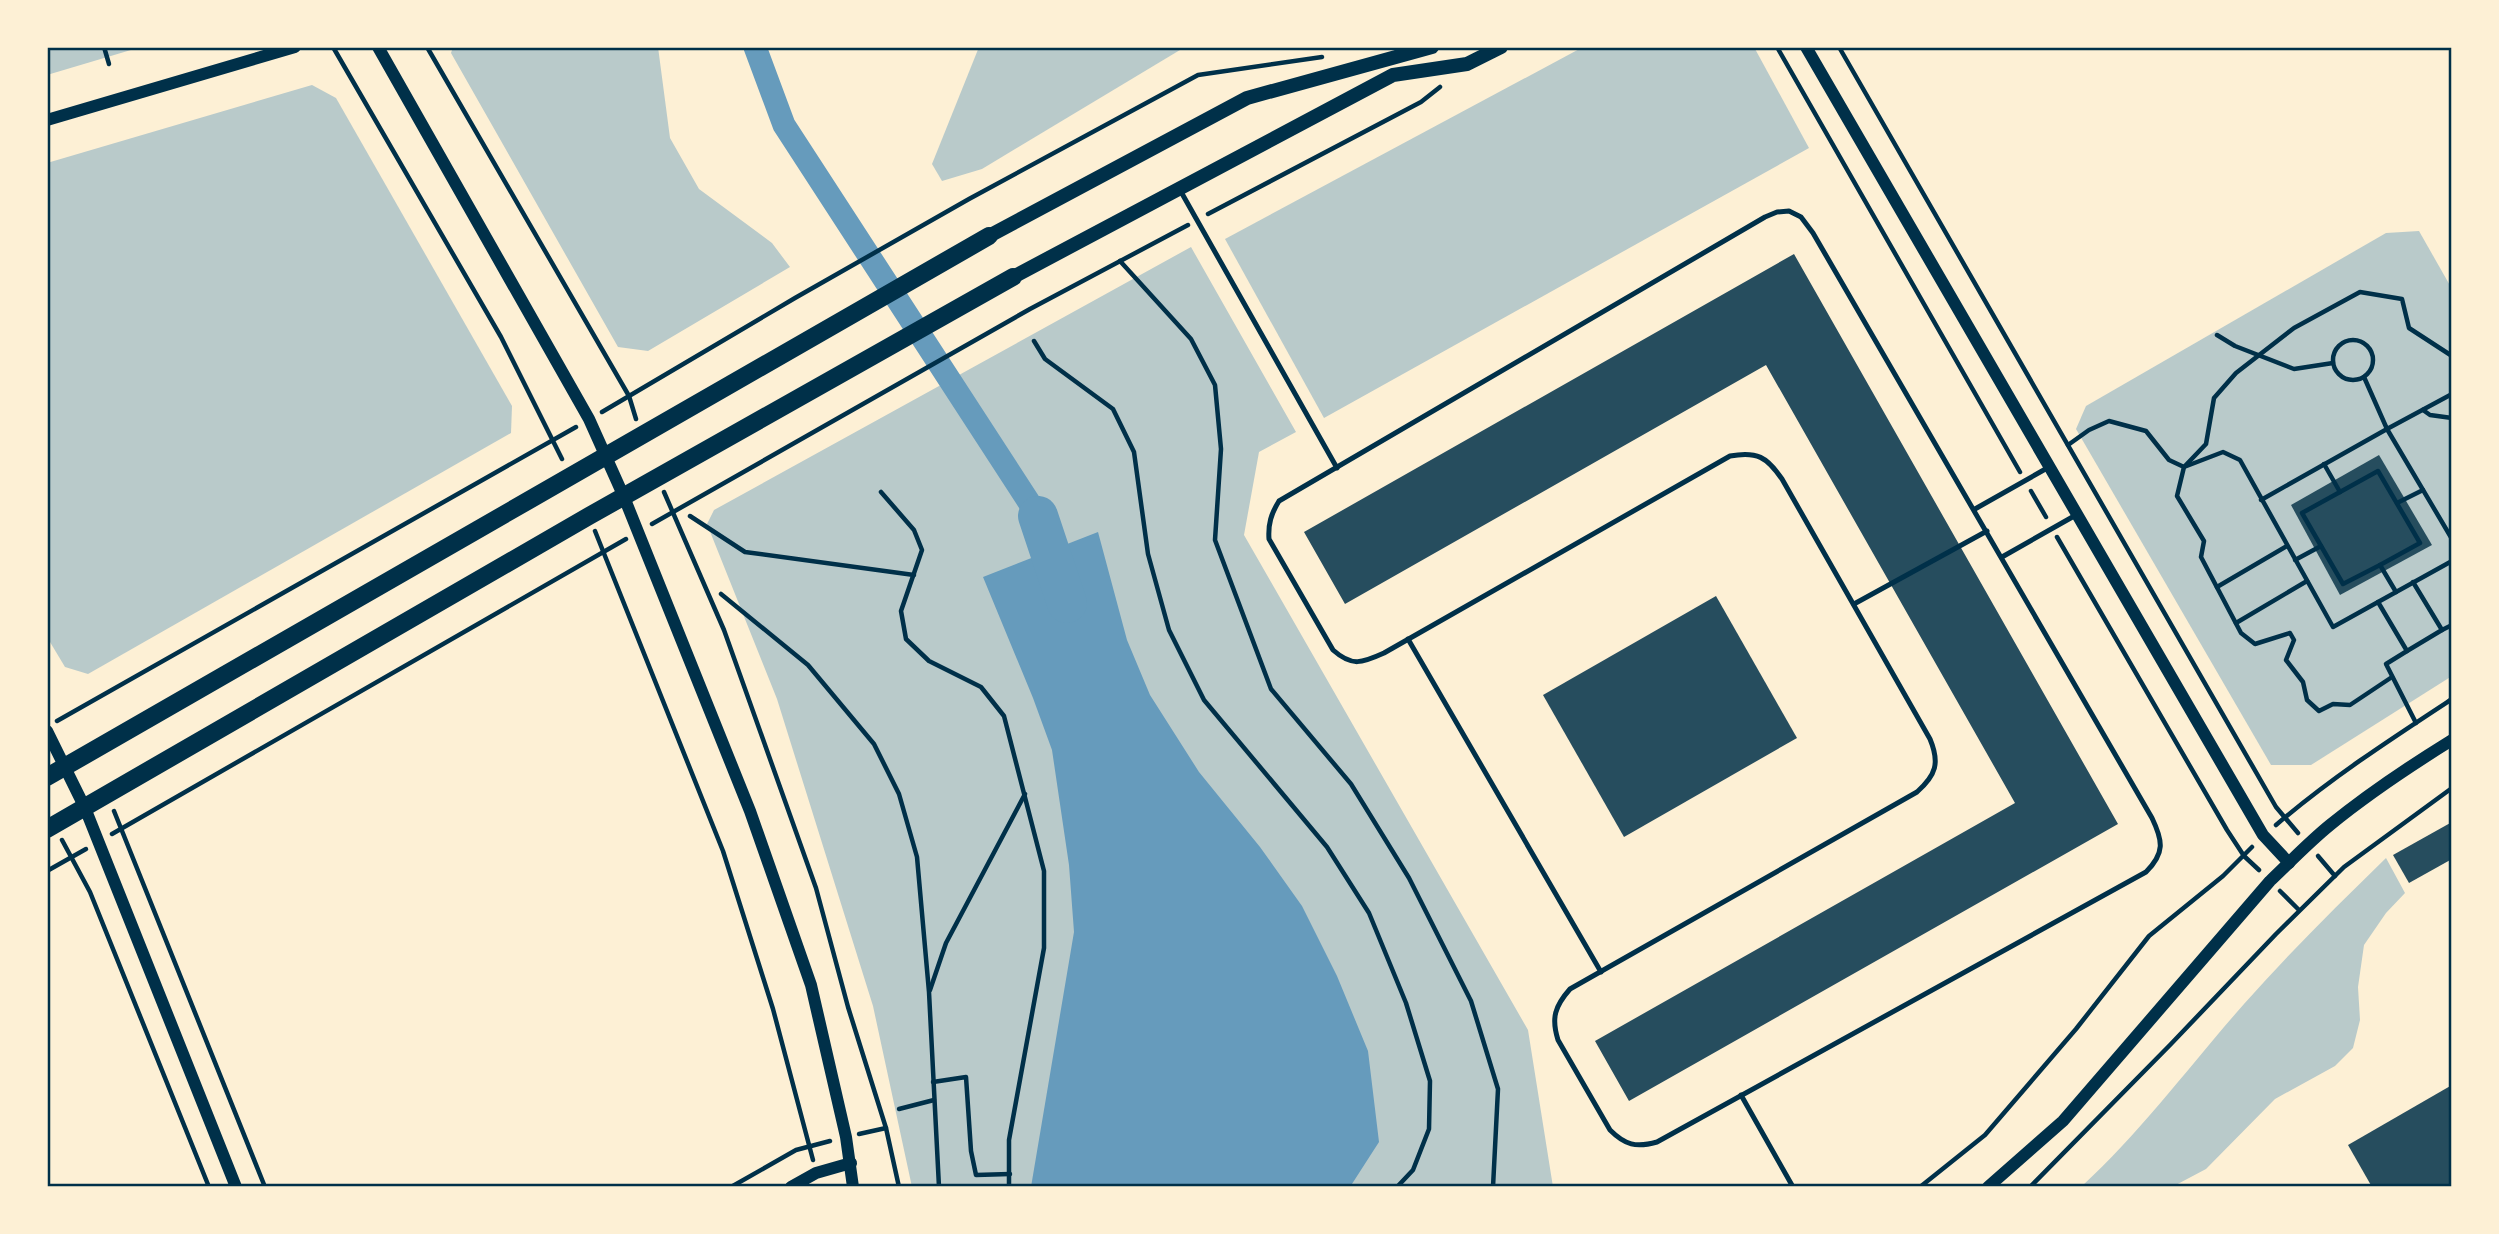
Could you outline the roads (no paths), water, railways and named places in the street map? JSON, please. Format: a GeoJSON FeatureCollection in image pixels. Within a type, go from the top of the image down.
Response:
{"type":"FeatureCollection","features":[{"type":"Feature","properties":{"kind":"main road"},"geometry":{"type":"LineString","coordinates":[[47,777],[989,236],[1247,99],[1432,47]]}},
{"type":"Feature","properties":{"kind":"main road"},"geometry":{"type":"LineString","coordinates":[[51,827],[589,516],[1013,278],[1394,75],[1467,64],[1501,47]]}},
{"type":"Feature","properties":{"kind":"street"},"geometry":{"type":"LineString","coordinates":[[47,120],[295,47]]}},
{"type":"Feature","properties":{"kind":"street"},"geometry":{"type":"LineString","coordinates":[[379,47],[589,419],[624,497],[750,811],[811,985],[846,1137],[853,1187]]}},
{"type":"Feature","properties":{"kind":"street"},"geometry":{"type":"LineString","coordinates":[[1806,47],[2263,835],[2289,863]]}},
{"type":"Feature","properties":{"kind":"street"},"geometry":{"type":"LineString","coordinates":[[47,729],[85,808],[236,1187]]}},
{"type":"Feature","properties":{"kind":"street"},"geometry":{"type":"LineString","coordinates":[[1988,1187],[2063,1121],[2270,881],[2308,844],[2412,764],[2452,740]]}},
{"type":"Feature","properties":{"kind":"street"},"geometry":{"type":"LineString","coordinates":[[790,1187],[816,1173],[851,1163]]}},
{"type":"Feature","properties":{"kind":"lane"},"geometry":{"type":"LineString","coordinates":[[1180,189],[1337,468]]}},
{"type":"Feature","properties":{"kind":"lane"},"geometry":{"type":"LineString","coordinates":[[1789,211],[1801,217],[1813,233],[1975,509],[2160,832],[2161,846],[2157,861],[2146,872],[1657,1142],[1642,1146],[1630,1145],[1619,1139],[1610,1130],[1558,1040],[1553,1026],[1554,1012],[1560,1001],[1570,989],[1917,792],[1930,781],[1935,768],[1936,753],[1930,739],[1772,464],[1759,456],[1745,453],[1730,456],[1408,639],[1369,660],[1354,663],[1333,650],[1269,539],[1268,524],[1272,512],[1279,501],[1765,217],[1789,211]]}},
{"type":"Feature","properties":{"kind":"lane"},"geometry":{"type":"LineString","coordinates":[[1975,509],[2049,467]]}},
{"type":"Feature","properties":{"kind":"lane"},"geometry":{"type":"LineString","coordinates":[[2002,557],[2077,514]]}},
{"type":"Feature","properties":{"kind":"lane"},"geometry":{"type":"LineString","coordinates":[[1854,604],[1987,531]]}},
{"type":"Feature","properties":{"kind":"lane"},"geometry":{"type":"LineString","coordinates":[[1408,639],[1601,972]]}},
{"type":"Feature","properties":{"kind":"lane"},"geometry":{"type":"LineString","coordinates":[[1741,1095],[1793,1187]]}},
{"type":"Feature","properties":{"kind":"water"},"geometry":{"type":"Polygon","coordinates":[[[1098,532],[1127,640],[1150,695],[1199,772],[1260,847],[1302,906],[1337,976],[1368,1051],[1379,1142],[1350,1187],[1031,1187],[1074,932],[1069,865],[1052,750],[983,577],[1098,532]]]}},
{"type":"Feature","properties":{"kind":"waterway"},"geometry":{"type":"LineString","coordinates":[[755,47],[784,125],[1038,516]]}},
{"type":"Feature","properties":{"kind":"waterway"},"geometry":{"type":"LineString","coordinates":[[1038,516],[1067,603]]}}]}
